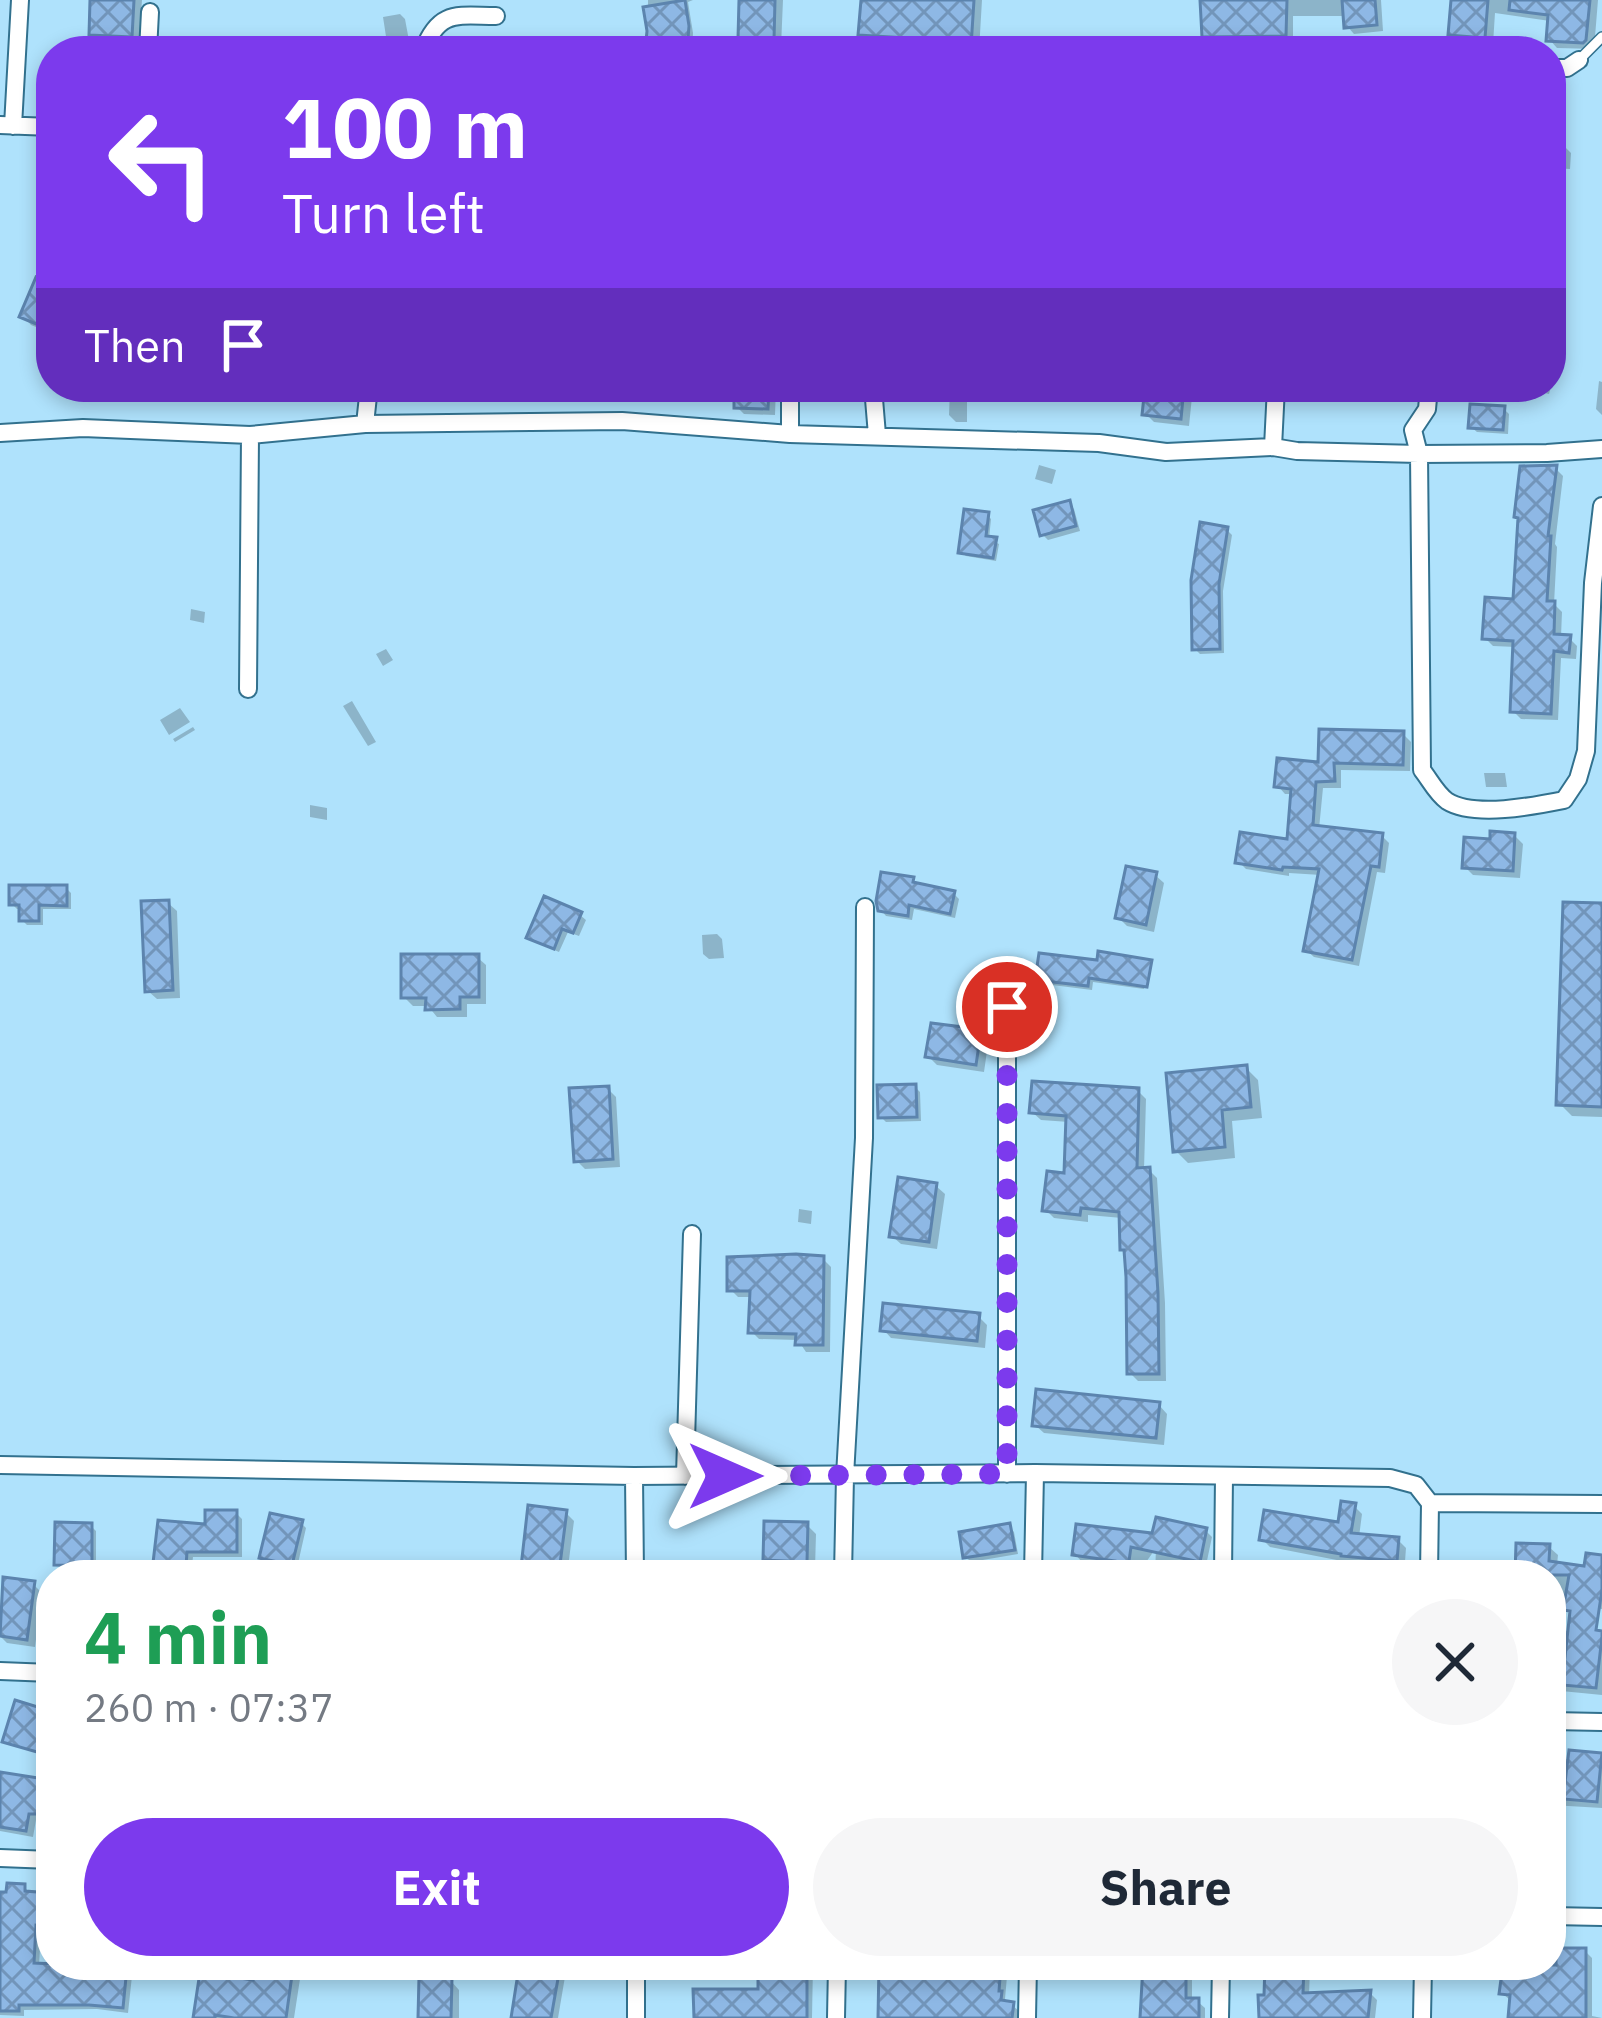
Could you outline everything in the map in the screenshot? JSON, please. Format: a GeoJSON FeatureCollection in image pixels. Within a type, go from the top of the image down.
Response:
{"type":"FeatureCollection","features":[{"type":"Feature","properties":{"kind":"street"},"geometry":{"type":"LineString","coordinates":[[20,0],[6,126],[36,127]]}},
{"type":"Feature","properties":{"kind":"street"},"geometry":{"type":"LineString","coordinates":[[149,36],[150,12]]}},
{"type":"Feature","properties":{"kind":"street"},"geometry":{"type":"LineString","coordinates":[[430,36],[444,19],[496,16]]}},
{"type":"Feature","properties":{"kind":"street"},"geometry":{"type":"LineString","coordinates":[[1566,68],[1579,60]]}},
{"type":"Feature","properties":{"kind":"street"},"geometry":{"type":"LineString","coordinates":[[365,424],[367,402]]}},
{"type":"Feature","properties":{"kind":"street"},"geometry":{"type":"LineString","coordinates":[[790,402],[790,434]]}},
{"type":"Feature","properties":{"kind":"street"},"geometry":{"type":"LineString","coordinates":[[874,402],[877,435]]}},
{"type":"Feature","properties":{"kind":"street"},"geometry":{"type":"LineString","coordinates":[[1273,447],[1275,402]]}},
{"type":"Feature","properties":{"kind":"street"},"geometry":{"type":"LineString","coordinates":[[1428,402],[1413,430],[1420,454],[1422,770],[1452,805],[1509,810],[1564,800],[1578,779],[1586,752],[1593,583],[1602,506]]}},
{"type":"Feature","properties":{"kind":"street"},"geometry":{"type":"LineString","coordinates":[[0,433],[83,428],[250,435],[365,424],[622,421],[790,434],[1099,443],[1166,452],[1273,447],[1420,454],[1602,449]]}},
{"type":"Feature","properties":{"kind":"street"},"geometry":{"type":"LineString","coordinates":[[248,689],[250,435]]}},
{"type":"Feature","properties":{"kind":"street"},"geometry":{"type":"LineString","coordinates":[[843,1560],[864,1138],[865,907]]}},
{"type":"Feature","properties":{"kind":"street"},"geometry":{"type":"LineString","coordinates":[[1007,1007],[1007,1474]]}},
{"type":"Feature","properties":{"kind":"street"},"geometry":{"type":"LineString","coordinates":[[686,1476],[692,1234]]}},
{"type":"Feature","properties":{"kind":"street"},"geometry":{"type":"LineString","coordinates":[[0,1466],[634,1476],[1035,1473],[1390,1478],[1416,1485],[1430,1504],[1430,1560]]}},
{"type":"Feature","properties":{"kind":"street"},"geometry":{"type":"LineString","coordinates":[[1034,1560],[1035,1473]]}},
{"type":"Feature","properties":{"kind":"street"},"geometry":{"type":"LineString","coordinates":[[634,1476],[635,1560]]}},
{"type":"Feature","properties":{"kind":"street"},"geometry":{"type":"LineString","coordinates":[[1223,1560],[1224,1476]]}},
{"type":"Feature","properties":{"kind":"street"},"geometry":{"type":"LineString","coordinates":[[1430,1504],[1602,1504]]}},
{"type":"Feature","properties":{"kind":"street"},"geometry":{"type":"LineString","coordinates":[[0,1671],[36,1672]]}},
{"type":"Feature","properties":{"kind":"street"},"geometry":{"type":"LineString","coordinates":[[1566,1721],[1602,1722]]}},
{"type":"Feature","properties":{"kind":"street"},"geometry":{"type":"LineString","coordinates":[[0,1858],[36,1859]]}},
{"type":"Feature","properties":{"kind":"street"},"geometry":{"type":"LineString","coordinates":[[1566,1916],[1602,1916]]}},
{"type":"Feature","properties":{"kind":"street"},"geometry":{"type":"LineString","coordinates":[[636,1980],[636,2018]]}},
{"type":"Feature","properties":{"kind":"street"},"geometry":{"type":"LineString","coordinates":[[836,2018],[837,1980]]}},
{"type":"Feature","properties":{"kind":"street"},"geometry":{"type":"LineString","coordinates":[[1027,2018],[1028,1980]]}},
{"type":"Feature","properties":{"kind":"street"},"geometry":{"type":"LineString","coordinates":[[1220,2018],[1221,1980]]}},
{"type":"Feature","properties":{"kind":"street"},"geometry":{"type":"LineString","coordinates":[[1422,2018],[1423,1980]]}},
{"type":"Feature","properties":{"kind":"lane"},"geometry":{"type":"LineString","coordinates":[[1579,60],[1602,38]]}},
{"type":"Feature","properties":{"kind":"building"},"geometry":{"type":"Polygon","coordinates":[[[90,0],[134,0],[132,36],[89,35],[90,0]]]}},
{"type":"Feature","properties":{"kind":"building"},"geometry":{"type":"Polygon","coordinates":[[[685,0],[688,36],[646,36],[643,7],[685,0]]]}},
{"type":"Feature","properties":{"kind":"building"},"geometry":{"type":"Polygon","coordinates":[[[739,0],[775,0],[774,36],[738,36],[739,0]]]}},
{"type":"Feature","properties":{"kind":"building"},"geometry":{"type":"Polygon","coordinates":[[[861,0],[974,0],[972,36],[858,35],[861,0]]]}},
{"type":"Feature","properties":{"kind":"building"},"geometry":{"type":"Polygon","coordinates":[[[1200,0],[1287,0],[1286,36],[1202,36],[1200,0]]]}},
{"type":"Feature","properties":{"kind":"building"},"geometry":{"type":"Polygon","coordinates":[[[1342,0],[1375,0],[1377,25],[1344,28],[1342,0]]]}},
{"type":"Feature","properties":{"kind":"building"},"geometry":{"type":"Polygon","coordinates":[[[1451,0],[1488,0],[1485,36],[1448,35],[1451,0]]]}},
{"type":"Feature","properties":{"kind":"building"},"geometry":{"type":"Polygon","coordinates":[[[1510,0],[1590,0],[1586,40],[1566,42],[1566,36],[1546,36],[1548,15],[1509,10],[1510,0]]]}},
{"type":"Feature","properties":{"kind":"building"},"geometry":{"type":"Polygon","coordinates":[[[36,277],[36,324],[19,317],[36,277]]]}},
{"type":"Feature","properties":{"kind":"building"},"geometry":{"type":"Polygon","coordinates":[[[734,402],[768,402],[768,409],[734,408],[734,402]]]}},
{"type":"Feature","properties":{"kind":"building"},"geometry":{"type":"Polygon","coordinates":[[[1143,402],[1183,402],[1181,419],[1142,415],[1143,402]]]}},
{"type":"Feature","properties":{"kind":"building"},"geometry":{"type":"Polygon","coordinates":[[[1470,404],[1505,406],[1503,430],[1468,428],[1470,404]]]}},
{"type":"Feature","properties":{"kind":"building"},"geometry":{"type":"Polygon","coordinates":[[[1557,465],[1548,536],[1547,601],[1555,601],[1554,634],[1571,635],[1569,653],[1554,651],[1551,714],[1510,712],[1513,641],[1482,639],[1485,597],[1513,599],[1520,466],[1557,465]]]}},
{"type":"Feature","properties":{"kind":"building"},"geometry":{"type":"Polygon","coordinates":[[[1070,500],[1076,526],[1040,536],[1033,510],[1070,500]]]}},
{"type":"Feature","properties":{"kind":"building"},"geometry":{"type":"Polygon","coordinates":[[[964,509],[989,512],[986,536],[997,537],[993,558],[958,553],[964,509]]]}},
{"type":"Feature","properties":{"kind":"building"},"geometry":{"type":"Polygon","coordinates":[[[1200,522],[1228,527],[1219,584],[1220,649],[1192,650],[1191,580],[1200,522]]]}},
{"type":"Feature","properties":{"kind":"building"},"geometry":{"type":"Polygon","coordinates":[[[1319,729],[1404,731],[1403,765],[1334,763],[1335,781],[1316,782],[1313,825],[1383,833],[1379,867],[1371,866],[1352,960],[1303,951],[1319,869],[1282,870],[1235,863],[1240,832],[1287,839],[1291,789],[1274,787],[1277,758],[1318,762],[1319,729]]]}},
{"type":"Feature","properties":{"kind":"building"},"geometry":{"type":"Polygon","coordinates":[[[1490,831],[1515,833],[1513,871],[1462,868],[1464,837],[1490,839],[1490,831]]]}},
{"type":"Feature","properties":{"kind":"building"},"geometry":{"type":"Polygon","coordinates":[[[1126,866],[1157,872],[1146,925],[1115,918],[1126,866]]]}},
{"type":"Feature","properties":{"kind":"building"},"geometry":{"type":"Polygon","coordinates":[[[881,872],[955,891],[950,914],[909,905],[908,916],[878,911],[881,872]]]}},
{"type":"Feature","properties":{"kind":"building"},"geometry":{"type":"Polygon","coordinates":[[[9,885],[67,885],[67,906],[39,905],[39,921],[19,921],[19,905],[9,905],[9,885]]]}},
{"type":"Feature","properties":{"kind":"building"},"geometry":{"type":"Polygon","coordinates":[[[544,896],[582,912],[573,933],[562,929],[554,949],[526,938],[544,896]]]}},
{"type":"Feature","properties":{"kind":"building"},"geometry":{"type":"Polygon","coordinates":[[[169,900],[173,990],[145,992],[141,901],[169,900]]]}},
{"type":"Feature","properties":{"kind":"building"},"geometry":{"type":"Polygon","coordinates":[[[1563,902],[1602,903],[1602,1107],[1556,1105],[1563,902]]]}},
{"type":"Feature","properties":{"kind":"building"},"geometry":{"type":"Polygon","coordinates":[[[1098,951],[1152,960],[1147,987],[1089,978],[1088,986],[1035,980],[1039,953],[1097,960],[1098,951]]]}},
{"type":"Feature","properties":{"kind":"building"},"geometry":{"type":"Polygon","coordinates":[[[401,954],[479,954],[479,997],[460,997],[460,1009],[425,1010],[426,998],[401,998],[401,954]]]}},
{"type":"Feature","properties":{"kind":"building"},"geometry":{"type":"Polygon","coordinates":[[[964,1015],[983,1018],[976,1065],[925,1057],[931,1023],[963,1027],[964,1015]]]}},
{"type":"Feature","properties":{"kind":"building"},"geometry":{"type":"Polygon","coordinates":[[[1247,1065],[1251,1107],[1222,1110],[1225,1147],[1173,1152],[1166,1073],[1247,1065]]]}},
{"type":"Feature","properties":{"kind":"building"},"geometry":{"type":"Polygon","coordinates":[[[1032,1081],[1139,1088],[1137,1168],[1150,1167],[1159,1374],[1127,1374],[1126,1277],[1119,1212],[1042,1211],[1047,1171],[1064,1173],[1066,1116],[1029,1113],[1032,1081]]]}},
{"type":"Feature","properties":{"kind":"building"},"geometry":{"type":"Polygon","coordinates":[[[916,1084],[917,1117],[878,1118],[877,1085],[916,1084]]]}},
{"type":"Feature","properties":{"kind":"building"},"geometry":{"type":"Polygon","coordinates":[[[609,1086],[613,1159],[574,1162],[569,1088],[609,1086]]]}},
{"type":"Feature","properties":{"kind":"building"},"geometry":{"type":"Polygon","coordinates":[[[898,1177],[937,1183],[929,1242],[889,1237],[898,1177]]]}},
{"type":"Feature","properties":{"kind":"building"},"geometry":{"type":"Polygon","coordinates":[[[824,1256],[823,1345],[795,1345],[796,1334],[748,1333],[750,1291],[727,1291],[727,1257],[824,1256]]]}},
{"type":"Feature","properties":{"kind":"building"},"geometry":{"type":"Polygon","coordinates":[[[883,1303],[980,1313],[977,1341],[880,1331],[883,1303]]]}},
{"type":"Feature","properties":{"kind":"building"},"geometry":{"type":"Polygon","coordinates":[[[1036,1389],[1160,1402],[1156,1438],[1032,1426],[1036,1389]]]}},
{"type":"Feature","properties":{"kind":"building"},"geometry":{"type":"Polygon","coordinates":[[[1341,1501],[1356,1503],[1351,1533],[1399,1537],[1397,1560],[1341,1556],[1259,1540],[1264,1510],[1338,1522],[1341,1501]]]}},
{"type":"Feature","properties":{"kind":"building"},"geometry":{"type":"Polygon","coordinates":[[[528,1505],[567,1510],[561,1560],[522,1560],[528,1505]]]}},
{"type":"Feature","properties":{"kind":"building"},"geometry":{"type":"Polygon","coordinates":[[[205,1510],[237,1510],[237,1552],[187,1552],[186,1560],[153,1560],[158,1520],[205,1524],[205,1510]]]}},
{"type":"Feature","properties":{"kind":"building"},"geometry":{"type":"Polygon","coordinates":[[[270,1513],[303,1520],[293,1560],[259,1558],[270,1513]]]}},
{"type":"Feature","properties":{"kind":"building"},"geometry":{"type":"Polygon","coordinates":[[[1156,1517],[1207,1528],[1200,1560],[1131,1547],[1129,1560],[1072,1555],[1076,1524],[1152,1533],[1156,1517]]]}},
{"type":"Feature","properties":{"kind":"building"},"geometry":{"type":"Polygon","coordinates":[[[764,1521],[808,1522],[807,1560],[763,1560],[764,1521]]]}},
{"type":"Feature","properties":{"kind":"building"},"geometry":{"type":"Polygon","coordinates":[[[55,1522],[92,1523],[92,1560],[54,1560],[55,1522]]]}},
{"type":"Feature","properties":{"kind":"building"},"geometry":{"type":"Polygon","coordinates":[[[1010,1523],[1015,1550],[963,1558],[959,1532],[1010,1523]]]}},
{"type":"Feature","properties":{"kind":"building"},"geometry":{"type":"Polygon","coordinates":[[[1516,1543],[1550,1544],[1549,1560],[1515,1560],[1516,1543]]]}},
{"type":"Feature","properties":{"kind":"building"},"geometry":{"type":"Polygon","coordinates":[[[1586,1553],[1602,1555],[1596,1630],[1602,1631],[1602,1637],[1596,1688],[1566,1685],[1566,1563],[1584,1566],[1586,1553]]]}},
{"type":"Feature","properties":{"kind":"building"},"geometry":{"type":"Polygon","coordinates":[[[3,1577],[35,1581],[27,1640],[0,1636],[3,1577]]]}},
{"type":"Feature","properties":{"kind":"building"},"geometry":{"type":"Polygon","coordinates":[[[15,1700],[36,1706],[36,1752],[2,1742],[15,1700]]]}},
{"type":"Feature","properties":{"kind":"building"},"geometry":{"type":"Polygon","coordinates":[[[1569,1750],[1602,1753],[1597,1802],[1566,1799],[1569,1750]]]}},
{"type":"Feature","properties":{"kind":"building"},"geometry":{"type":"Polygon","coordinates":[[[0,1772],[36,1778],[36,1814],[29,1814],[26,1831],[0,1827],[0,1772]]]}},
{"type":"Feature","properties":{"kind":"building"},"geometry":{"type":"Polygon","coordinates":[[[7,1883],[25,1884],[25,1891],[36,1892],[36,1980],[126,1980],[123,2008],[19,2005],[19,2011],[0,2011],[0,1892],[6,1892],[7,1883]]]}},
{"type":"Feature","properties":{"kind":"building"},"geometry":{"type":"Polygon","coordinates":[[[1566,1948],[1586,1948],[1586,2018],[1508,2018],[1510,1995],[1499,1994],[1501,1980],[1566,1980],[1566,1948]]]}},
{"type":"Feature","properties":{"kind":"building"},"geometry":{"type":"Polygon","coordinates":[[[199,1980],[291,1980],[286,2018],[193,2018],[199,1980]]]}},
{"type":"Feature","properties":{"kind":"building"},"geometry":{"type":"Polygon","coordinates":[[[419,1980],[452,1980],[451,2018],[418,2018],[419,1980]]]}},
{"type":"Feature","properties":{"kind":"building"},"geometry":{"type":"Polygon","coordinates":[[[517,1980],[558,1980],[551,2018],[511,2018],[517,1980]]]}},
{"type":"Feature","properties":{"kind":"building"},"geometry":{"type":"Polygon","coordinates":[[[758,1980],[807,1980],[807,2018],[694,2018],[693,1989],[758,1989],[758,1980]]]}},
{"type":"Feature","properties":{"kind":"building"},"geometry":{"type":"Polygon","coordinates":[[[879,1980],[1000,1980],[1001,2000],[1014,2002],[1012,2018],[878,2018],[879,1980]]]}},
{"type":"Feature","properties":{"kind":"building"},"geometry":{"type":"Polygon","coordinates":[[[1142,1980],[1186,1980],[1186,1998],[1199,1998],[1199,2018],[1140,2018],[1142,1980]]]}},
{"type":"Feature","properties":{"kind":"building"},"geometry":{"type":"Polygon","coordinates":[[[1264,1980],[1303,1980],[1303,1993],[1371,1990],[1368,2018],[1259,2018],[1258,1995],[1264,1995],[1264,1980]]]}},
{"type":"Feature","properties":{"kind":"route"},"geometry":{"type":"LineString","coordinates":[[725,1476],[1007,1474],[1007,1007]]}}]}
